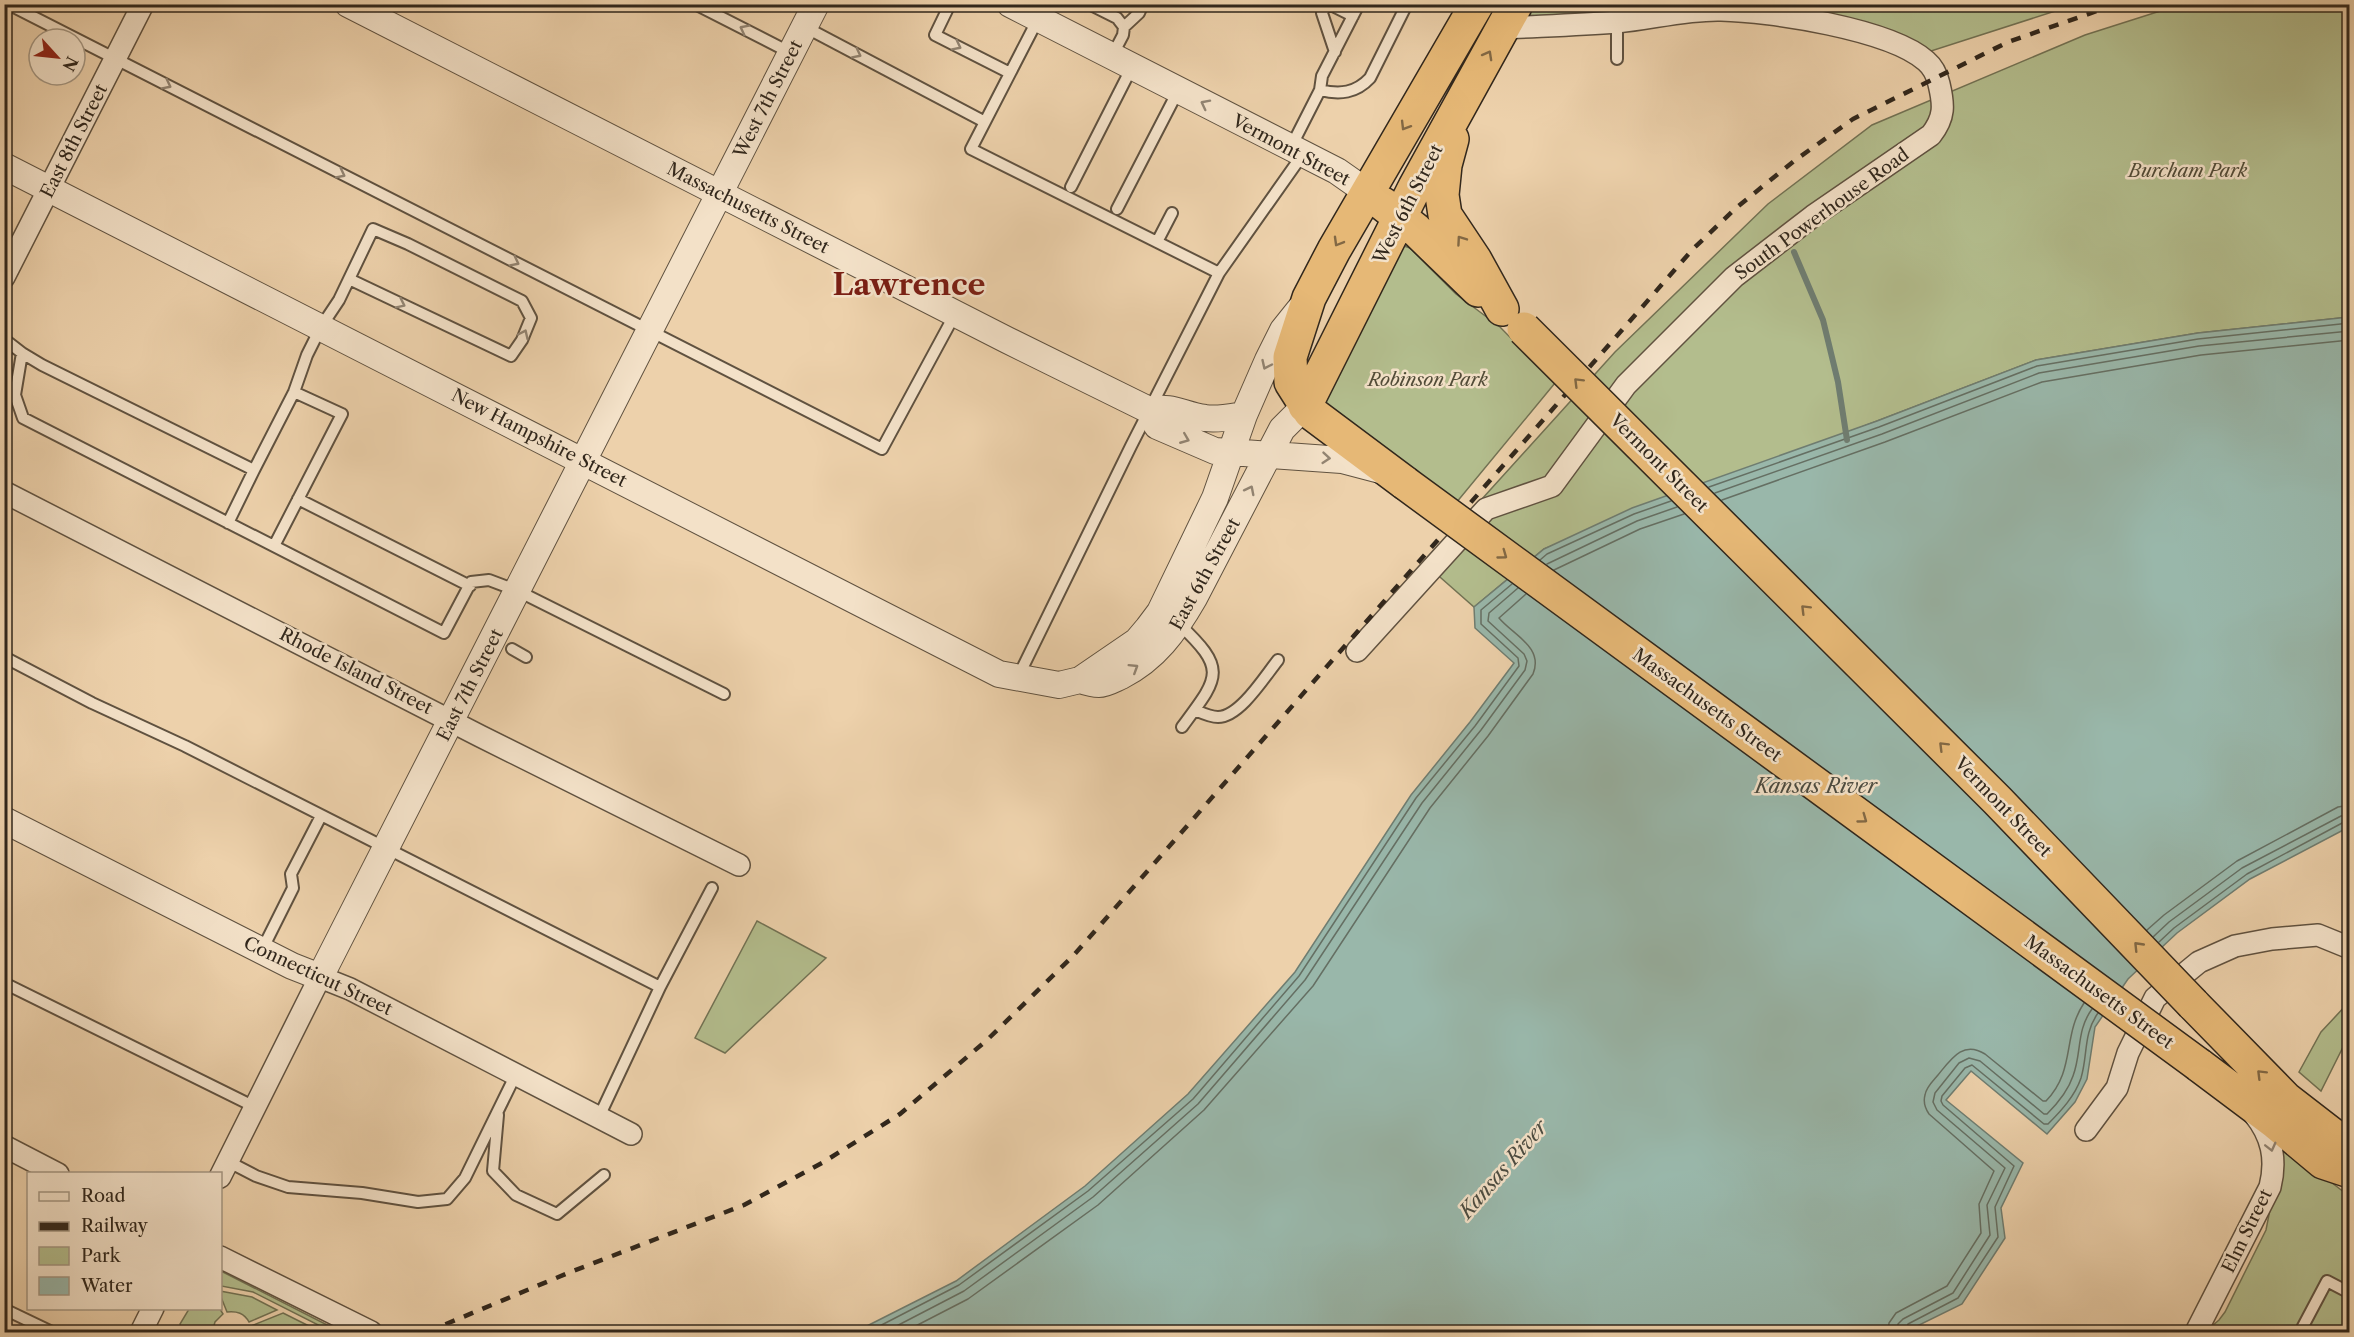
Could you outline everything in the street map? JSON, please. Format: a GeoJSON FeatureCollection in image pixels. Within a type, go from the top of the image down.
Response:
{"type":"FeatureCollection","features":[{"type":"Feature","properties":{"kind":"highway","name":"West 6th Street"},"geometry":{"type":"LineString","coordinates":[[1305,406],[1291,382],[1290,357],[1309,298],[1367,192],[1477,4]]}},
{"type":"Feature","properties":{"kind":"highway","name":"West 6th Street"},"geometry":{"type":"LineString","coordinates":[[1305,406],[1400,217],[1510,16]]}},
{"type":"Feature","properties":{"kind":"highway"},"geometry":{"type":"LineString","coordinates":[[1460,106],[1445,165],[1443,207],[1445,215],[1513,319]]}},
{"type":"Feature","properties":{"kind":"highway","name":"Vermont Street"},"geometry":{"type":"LineString","coordinates":[[1367,192],[1416,230],[1471,284],[1513,319],[1997,800],[2286,1099],[2339,1140],[2349,1155]]}},
{"type":"Feature","properties":{"kind":"highway","name":"Massachusetts Street"},"geometry":{"type":"LineString","coordinates":[[1305,406],[1317,420],[2199,1065],[2275,1122],[2323,1162],[2349,1171]]}},
{"type":"Feature","properties":{"kind":"street","name":"East 8th Street"},"geometry":{"type":"LineString","coordinates":[[4,277],[143,4]]}},
{"type":"Feature","properties":{"kind":"street","name":"Massachusetts Street"},"geometry":{"type":"LineString","coordinates":[[348,4],[955,314],[1149,410],[1165,407],[1206,418],[1244,415]]}},
{"type":"Feature","properties":{"kind":"street","name":"West 7th Street"},"geometry":{"type":"LineString","coordinates":[[720,194],[816,4]]}},
{"type":"Feature","properties":{"kind":"street","name":"Vermont Street"},"geometry":{"type":"LineString","coordinates":[[1022,9],[1337,171],[1367,192]]}},
{"type":"Feature","properties":{"kind":"street","name":"South Powerhouse Road"},"geometry":{"type":"LineString","coordinates":[[1357,651],[1486,509],[1552,486],[1626,385],[1734,277],[1813,216],[1931,135],[1942,114],[1944,102],[1937,75],[1927,62],[1912,51],[1858,31],[1768,14],[1719,10],[1617,22],[1510,16]]}},
{"type":"Feature","properties":{"kind":"street","name":"New Hampshire Street"},"geometry":{"type":"LineString","coordinates":[[4,166],[999,674],[1059,684],[1080,681]]}},
{"type":"Feature","properties":{"kind":"street","name":"East 7th Street"},"geometry":{"type":"LineString","coordinates":[[225,1170],[320,977],[518,591],[582,460],[720,194]]}},
{"type":"Feature","properties":{"kind":"street","name":"West 6th Street"},"geometry":{"type":"LineString","coordinates":[[1231,453],[1244,415],[1283,330],[1309,298]]}},
{"type":"Feature","properties":{"kind":"street","name":"West 6th Street"},"geometry":{"type":"LineString","coordinates":[[1268,455],[1282,429],[1305,406]]}},
{"type":"Feature","properties":{"kind":"street","name":"Massachusetts Street"},"geometry":{"type":"LineString","coordinates":[[1149,410],[1157,426],[1215,452],[1342,460],[1396,478]]}},
{"type":"Feature","properties":{"kind":"street","name":"East 6th Street"},"geometry":{"type":"LineString","coordinates":[[1080,681],[1137,641],[1160,612],[1215,498],[1231,453]]}},
{"type":"Feature","properties":{"kind":"street","name":"East 6th Street"},"geometry":{"type":"LineString","coordinates":[[1080,681],[1100,685],[1136,669],[1164,644],[1179,624],[1268,455]]}},
{"type":"Feature","properties":{"kind":"street","name":"Rhode Island Street"},"geometry":{"type":"LineString","coordinates":[[4,492],[739,865]]}},
{"type":"Feature","properties":{"kind":"street","name":"Connecticut Street"},"geometry":{"type":"LineString","coordinates":[[4,820],[262,950],[350,989],[631,1134]]}},
{"type":"Feature","properties":{"kind":"street"},"geometry":{"type":"LineString","coordinates":[[2086,1130],[2117,1088],[2128,1053],[2155,998],[2199,962],[2235,946],[2272,939],[2318,935],[2349,948]]}},
{"type":"Feature","properties":{"kind":"street","name":"Elm Street"},"geometry":{"type":"LineString","coordinates":[[2196,1332],[2262,1204],[2272,1177],[2274,1158],[2269,1137],[2260,1121],[2241,1098]]}},
{"type":"Feature","properties":{"kind":"street"},"geometry":{"type":"LineString","coordinates":[[4,1146],[56,1172]]}},
{"type":"Feature","properties":{"kind":"street"},"geometry":{"type":"LineString","coordinates":[[222,1258],[371,1332]]}},
{"type":"Feature","properties":{"kind":"lane"},"geometry":{"type":"LineString","coordinates":[[8,4],[882,449],[955,314]]}},
{"type":"Feature","properties":{"kind":"lane"},"geometry":{"type":"LineString","coordinates":[[695,4],[792,53]]}},
{"type":"Feature","properties":{"kind":"lane"},"geometry":{"type":"LineString","coordinates":[[950,4],[935,34],[1010,73]]}},
{"type":"Feature","properties":{"kind":"lane"},"geometry":{"type":"LineString","coordinates":[[1089,4],[1117,18],[1124,27]]}},
{"type":"Feature","properties":{"kind":"lane"},"geometry":{"type":"LineString","coordinates":[[1071,187],[1122,62],[1124,27],[1139,13],[1143,4]]}},
{"type":"Feature","properties":{"kind":"lane"},"geometry":{"type":"LineString","coordinates":[[1335,52],[1322,13],[1328,4],[1353,16]]}},
{"type":"Feature","properties":{"kind":"lane"},"geometry":{"type":"LineString","coordinates":[[1017,678],[1219,273],[1297,151],[1320,90],[1322,76],[1359,4]]}},
{"type":"Feature","properties":{"kind":"lane"},"geometry":{"type":"LineString","coordinates":[[1320,90],[1344,93],[1363,85],[1370,78],[1407,4]]}},
{"type":"Feature","properties":{"kind":"lane"},"geometry":{"type":"LineString","coordinates":[[1022,9],[1010,73],[971,149],[1219,273]]}},
{"type":"Feature","properties":{"kind":"lane"},"geometry":{"type":"LineString","coordinates":[[1617,22],[1617,59]]}},
{"type":"Feature","properties":{"kind":"lane"},"geometry":{"type":"LineString","coordinates":[[805,27],[985,122]]}},
{"type":"Feature","properties":{"kind":"lane"},"geometry":{"type":"LineString","coordinates":[[1117,209],[1178,90]]}},
{"type":"Feature","properties":{"kind":"lane"},"geometry":{"type":"LineString","coordinates":[[1157,242],[1172,213]]}},
{"type":"Feature","properties":{"kind":"lane"},"geometry":{"type":"LineString","coordinates":[[228,523],[294,392],[307,355],[321,327],[339,300],[349,279],[373,229],[522,301],[531,318],[522,340],[511,356],[349,279]]}},
{"type":"Feature","properties":{"kind":"lane"},"geometry":{"type":"LineString","coordinates":[[4,339],[42,365],[254,470]]}},
{"type":"Feature","properties":{"kind":"lane"},"geometry":{"type":"LineString","coordinates":[[22,353],[15,395],[23,418],[444,633],[471,582],[489,580],[518,591],[724,694]]}},
{"type":"Feature","properties":{"kind":"lane"},"geometry":{"type":"LineString","coordinates":[[274,546],[342,414],[294,392]]}},
{"type":"Feature","properties":{"kind":"lane"},"geometry":{"type":"LineString","coordinates":[[298,499],[470,585]]}},
{"type":"Feature","properties":{"kind":"lane"},"geometry":{"type":"LineString","coordinates":[[1179,624],[1207,653],[1213,665],[1214,680],[1182,727]]}},
{"type":"Feature","properties":{"kind":"lane"},"geometry":{"type":"LineString","coordinates":[[512,649],[526,657]]}},
{"type":"Feature","properties":{"kind":"lane"},"geometry":{"type":"LineString","coordinates":[[4,657],[92,703],[185,746],[660,987]]}},
{"type":"Feature","properties":{"kind":"lane"},"geometry":{"type":"LineString","coordinates":[[1195,710],[1215,717],[1224,716],[1236,710],[1278,660]]}},
{"type":"Feature","properties":{"kind":"lane"},"geometry":{"type":"LineString","coordinates":[[262,950],[293,888],[291,874],[321,816]]}},
{"type":"Feature","properties":{"kind":"lane"},"geometry":{"type":"LineString","coordinates":[[599,1117],[660,987],[712,888]]}},
{"type":"Feature","properties":{"kind":"lane"},"geometry":{"type":"LineString","coordinates":[[4,983],[255,1107]]}},
{"type":"Feature","properties":{"kind":"lane"},"geometry":{"type":"LineString","coordinates":[[225,1170],[256,1176],[288,1187],[362,1193],[418,1202],[447,1199],[465,1178],[516,1074]]}},
{"type":"Feature","properties":{"kind":"lane"},"geometry":{"type":"LineString","coordinates":[[498,1109],[493,1171],[516,1195],[557,1214],[604,1175]]}},
{"type":"Feature","properties":{"kind":"lane"},"geometry":{"type":"LineString","coordinates":[[2300,1332],[2327,1281],[2349,1293]]}},
{"type":"Feature","properties":{"kind":"lane"},"geometry":{"type":"LineString","coordinates":[[4,1309],[52,1332]]}},
{"type":"Feature","properties":{"kind":"green space"},"geometry":{"type":"Polygon","coordinates":[[[1531,5],[1687,5],[1586,17],[1545,17],[1525,15],[1531,5]]]}},
{"type":"Feature","properties":{"kind":"green space"},"geometry":{"type":"Polygon","coordinates":[[[1788,5],[2074,5],[1928,52],[1788,5]]]}},
{"type":"Feature","properties":{"kind":"green space","name":"Burcham Park"},"geometry":{"type":"Polygon","coordinates":[[[2179,5],[2349,5],[2349,317],[2198,333],[2036,360],[1544,549],[1474,607],[1424,563],[1615,352],[1768,204],[1872,125],[2085,35],[2179,5]]]}},
{"type":"Feature","properties":{"kind":"green space","name":"Robinson Park"},"geometry":{"type":"Polygon","coordinates":[[[1401,247],[1410,248],[1456,294],[1500,327],[1555,383],[1456,503],[1330,413],[1323,398],[1401,247]]]}},
{"type":"Feature","properties":{"kind":"green space"},"geometry":{"type":"Polygon","coordinates":[[[757,921],[826,958],[725,1053],[695,1038],[757,921]]]}},
{"type":"Feature","properties":{"kind":"green space"},"geometry":{"type":"Polygon","coordinates":[[[2349,1002],[2349,1035],[2321,1091],[2299,1072],[2321,1032],[2349,1002]]]}},
{"type":"Feature","properties":{"kind":"green space"},"geometry":{"type":"Polygon","coordinates":[[[2282,1148],[2288,1149],[2349,1196],[2349,1332],[2205,1332],[2225,1312],[2266,1230],[2282,1148]]]}},
{"type":"Feature","properties":{"kind":"green space"},"geometry":{"type":"Polygon","coordinates":[[[222,1272],[341,1332],[332,1332],[253,1292],[222,1286],[222,1272]]]}},
{"type":"Feature","properties":{"kind":"green space"},"geometry":{"type":"Polygon","coordinates":[[[222,1291],[252,1297],[277,1310],[249,1322],[240,1313],[227,1312],[222,1300],[222,1291]]]}},
{"type":"Feature","properties":{"kind":"green space"},"geometry":{"type":"Polygon","coordinates":[[[188,1310],[221,1310],[223,1314],[215,1322],[212,1332],[184,1332],[180,1324],[188,1310]]]}},
{"type":"Feature","properties":{"kind":"green space"},"geometry":{"type":"Polygon","coordinates":[[[283,1313],[321,1332],[252,1332],[251,1326],[283,1313]]]}},
{"type":"Feature","properties":{"kind":"water","name":"Kansas River"},"geometry":{"type":"Polygon","coordinates":[[[2349,317],[2349,827],[2250,879],[2177,933],[2128,979],[2095,1027],[2087,1079],[2075,1102],[2047,1134],[1971,1071],[1946,1100],[2023,1163],[2001,1208],[2005,1238],[1962,1304],[1905,1332],[855,1332],[956,1281],[1085,1186],[1188,1094],[1295,972],[1411,795],[1514,663],[1475,628],[1474,607],[1544,549],[1632,508],[1877,421],[2036,360],[2198,333],[2349,317]]]}},
{"type":"Feature","properties":{"kind":"waterway"},"geometry":{"type":"LineString","coordinates":[[1794,252],[1823,320],[1838,382],[1847,440]]}},
{"type":"Feature","properties":{"kind":"railway"},"geometry":{"type":"LineString","coordinates":[[427,1332],[568,1273],[744,1205],[822,1163],[900,1114],[987,1040],[1073,956],[1693,249],[1736,208],[1794,161],[1853,119],[2008,42],[2117,4]]}},
{"type":"Feature","properties":{"kind":"district","name":"Lawrence"},"geometry":{"type":"Point","coordinates":[909,284]}}]}
